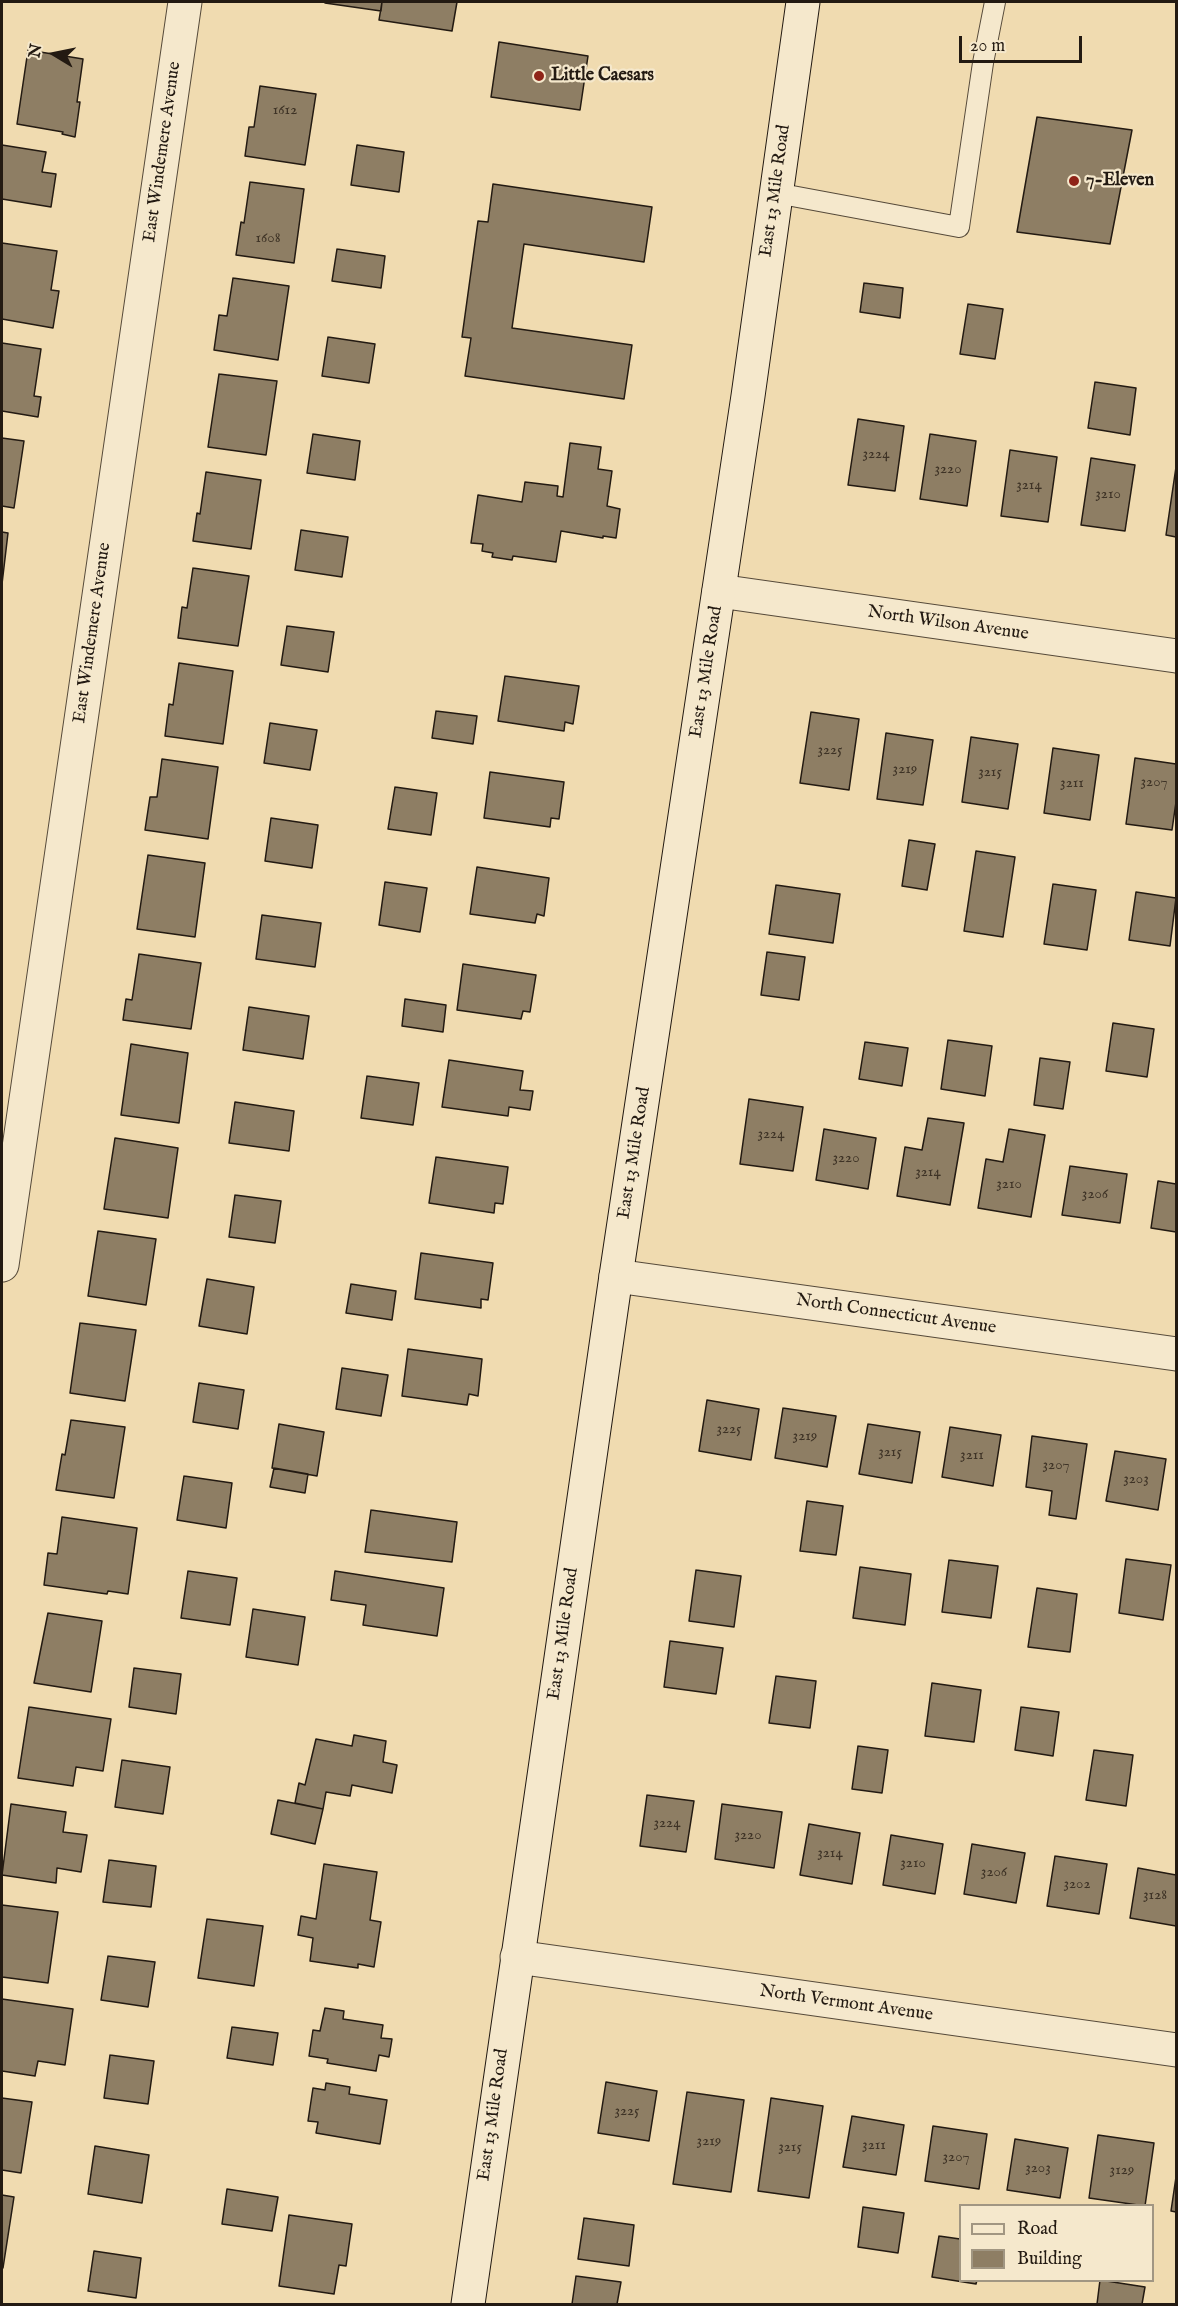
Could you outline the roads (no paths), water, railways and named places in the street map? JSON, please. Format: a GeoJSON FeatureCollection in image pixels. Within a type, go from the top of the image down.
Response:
{"type":"FeatureCollection","features":[{"type":"Feature","properties":{"kind":"street","name":"East Windemere Avenue"},"geometry":{"type":"LineString","coordinates":[[2,1265],[185,2]]}},
{"type":"Feature","properties":{"kind":"street","name":"East 13 Mile Road"},"geometry":{"type":"LineString","coordinates":[[468,2304],[803,2]]}},
{"type":"Feature","properties":{"kind":"street","name":"North Wilson Avenue"},"geometry":{"type":"LineString","coordinates":[[719,591],[1176,656]]}},
{"type":"Feature","properties":{"kind":"street","name":"North Connecticut Avenue"},"geometry":{"type":"LineString","coordinates":[[616,1276],[1176,1354]]}},
{"type":"Feature","properties":{"kind":"street","name":"North Vermont Avenue"},"geometry":{"type":"LineString","coordinates":[[517,1957],[1176,2050]]}},
{"type":"Feature","properties":{"kind":"lane"},"geometry":{"type":"LineString","coordinates":[[776,193],[959,227],[982,63],[995,2]]}},
{"type":"Feature","properties":{"kind":"place","name":"Little Caesars"},"geometry":{"type":"Point","coordinates":[539,76]}},
{"type":"Feature","properties":{"kind":"place","name":"7-Eleven"},"geometry":{"type":"Point","coordinates":[1074,181]}}]}
